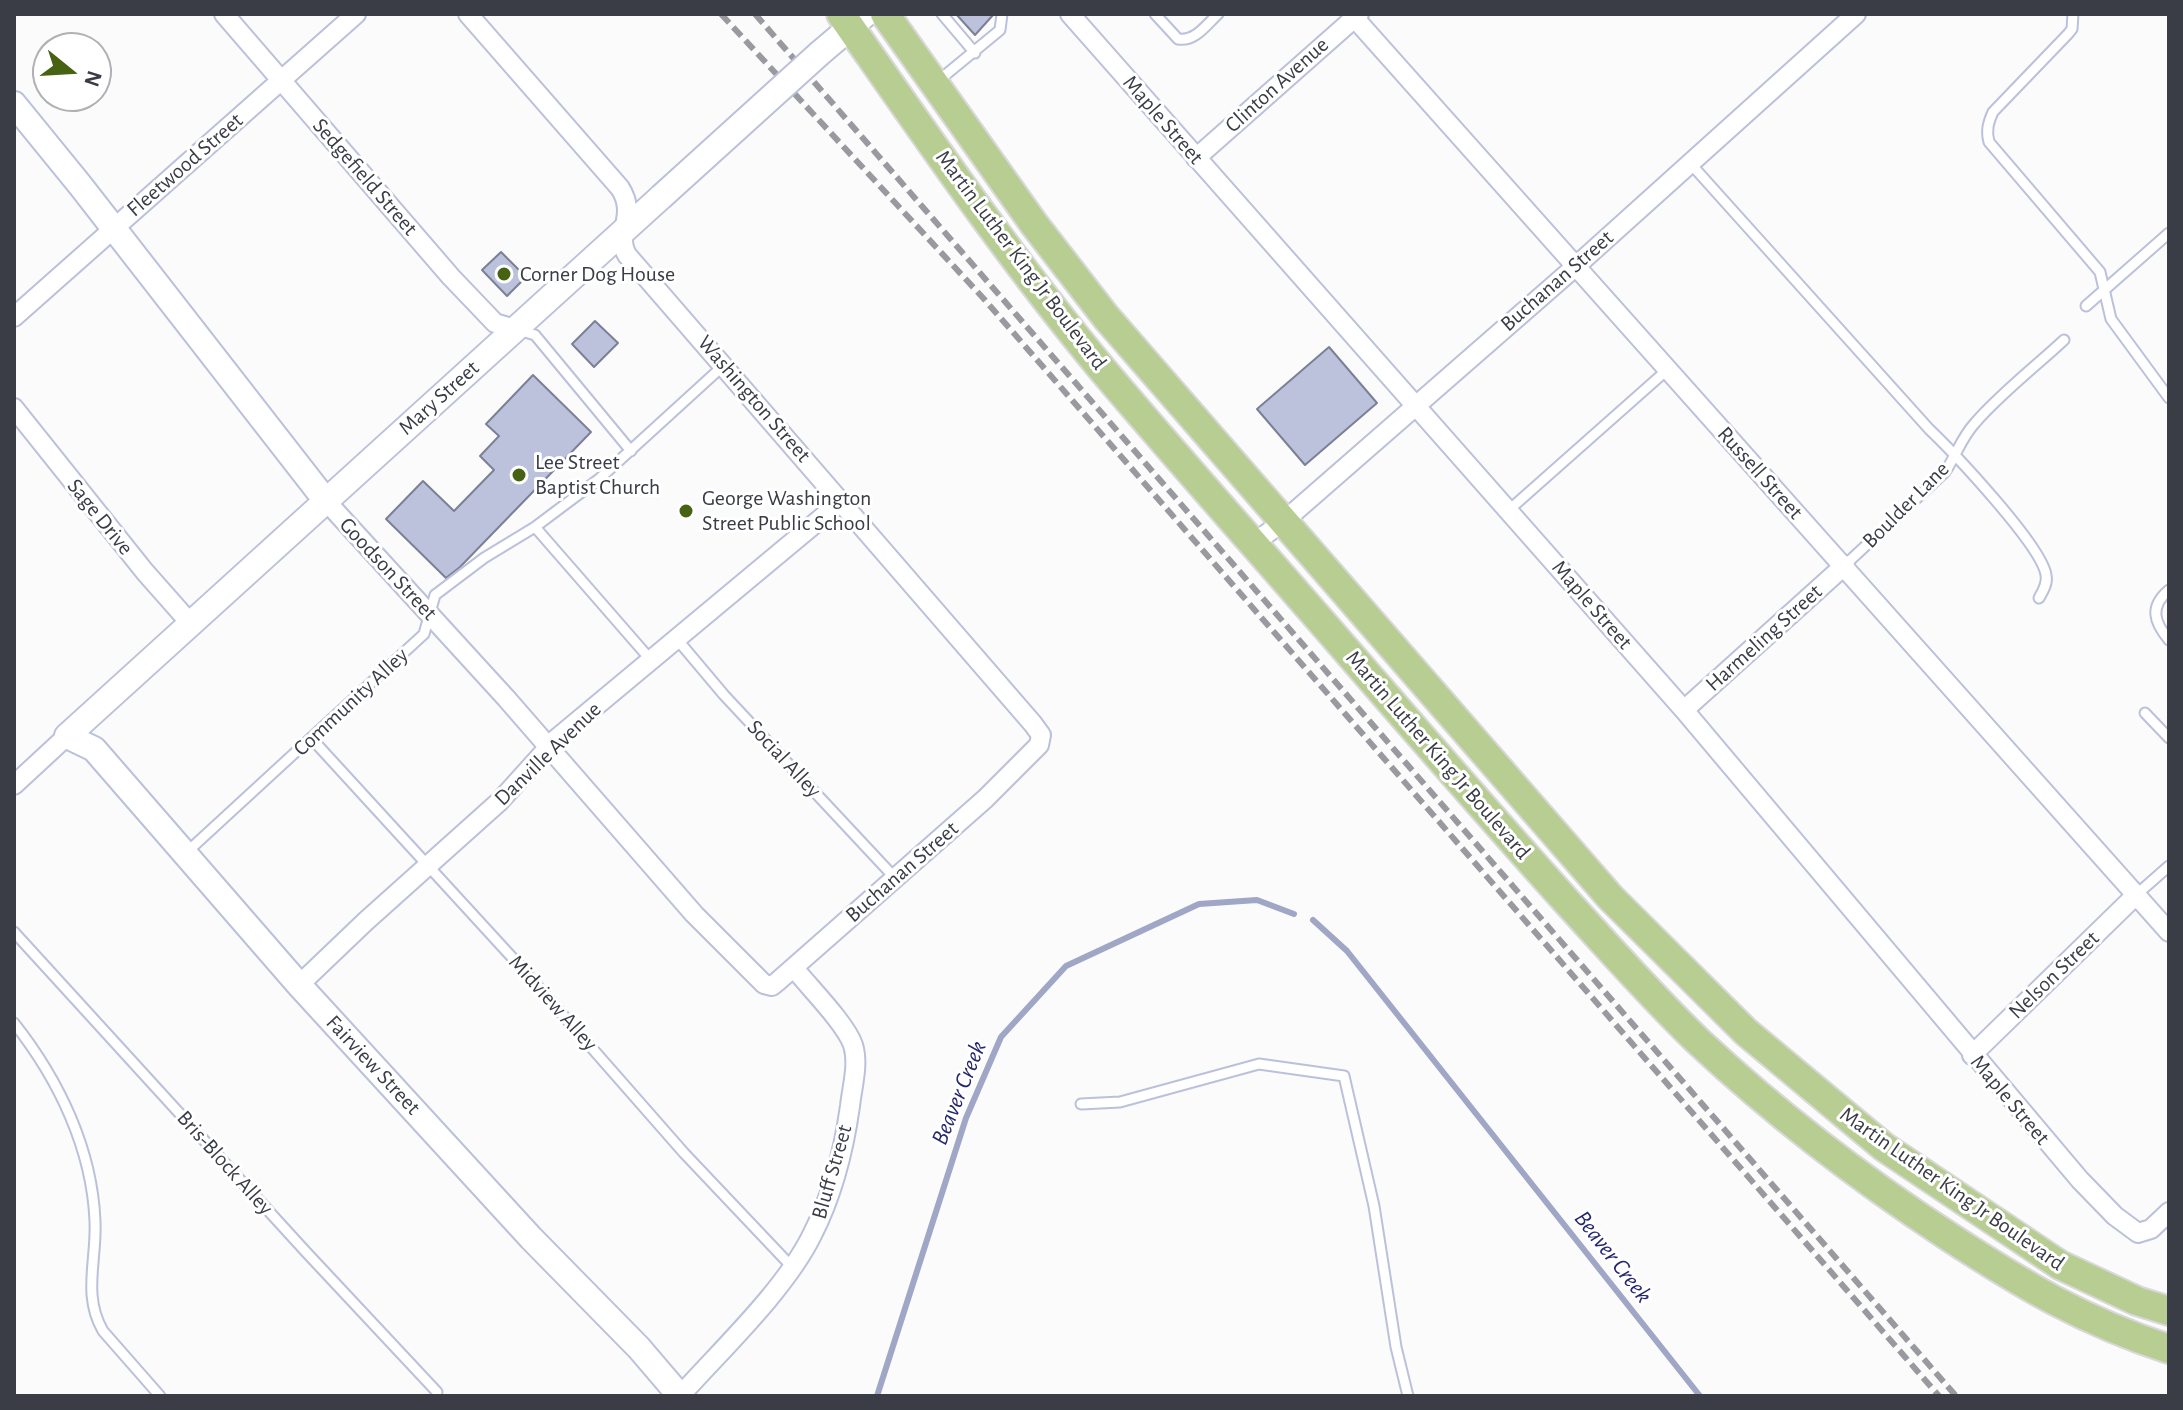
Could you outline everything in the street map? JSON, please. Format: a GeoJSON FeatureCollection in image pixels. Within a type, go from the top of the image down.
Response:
{"type":"FeatureCollection","features":[{"type":"Feature","properties":{"kind":"main road","name":"Martin Luther King Jr Boulevard"},"geometry":{"type":"LineString","coordinates":[[885,14],[1034,224],[1106,317],[1610,897],[1746,1032],[1884,1147],[2060,1265],[2137,1301],[2169,1311]]}},
{"type":"Feature","properties":{"kind":"main road","name":"Mary Street"},"geometry":{"type":"LineString","coordinates":[[67,736],[820,53],[852,18]]}},
{"type":"Feature","properties":{"kind":"main road","name":"Martin Luther King Jr Boulevard"},"geometry":{"type":"LineString","coordinates":[[852,18],[984,218],[1100,366],[1481,806],[1645,988],[1699,1042],[1757,1093],[1848,1166],[1908,1209],[2027,1287],[2129,1336],[2169,1349]]}},
{"type":"Feature","properties":{"kind":"main road","name":"Goodson Street"},"geometry":{"type":"LineString","coordinates":[[14,104],[114,227],[326,501]]}},
{"type":"Feature","properties":{"kind":"main road","name":"Fairview Street"},"geometry":{"type":"LineString","coordinates":[[67,736],[94,749],[299,985],[531,1238],[639,1348],[680,1396]]}},
{"type":"Feature","properties":{"kind":"street","name":"Sedgefield Street"},"geometry":{"type":"LineString","coordinates":[[224,14],[451,277],[495,323],[515,329]]}},
{"type":"Feature","properties":{"kind":"street","name":"Fleetwood Street"},"geometry":{"type":"LineString","coordinates":[[14,317],[356,14]]}},
{"type":"Feature","properties":{"kind":"street","name":"Washington Street"},"geometry":{"type":"LineString","coordinates":[[468,14],[620,188],[629,209],[623,243],[627,255],[1041,735],[1035,751],[1010,775]]}},
{"type":"Feature","properties":{"kind":"street","name":"Maple Street"},"geometry":{"type":"LineString","coordinates":[[1070,14],[1684,710],[2052,1149],[2104,1205],[2138,1233],[2151,1229],[2169,1212]]}},
{"type":"Feature","properties":{"kind":"street","name":"Buchanan Street"},"geometry":{"type":"LineString","coordinates":[[1254,543],[1284,521],[1575,267],[1856,14]]}},
{"type":"Feature","properties":{"kind":"street","name":"Clinton Avenue"},"geometry":{"type":"LineString","coordinates":[[1196,158],[1355,15]]}},
{"type":"Feature","properties":{"kind":"street","name":"Russell Street"},"geometry":{"type":"LineString","coordinates":[[1355,15],[1575,267],[1845,565],[2169,932]]}},
{"type":"Feature","properties":{"kind":"street","name":"Sage Drive"},"geometry":{"type":"LineString","coordinates":[[14,408],[145,572],[191,624]]}},
{"type":"Feature","properties":{"kind":"street","name":"Goodson Street"},"geometry":{"type":"LineString","coordinates":[[326,501],[549,747],[694,914],[758,981],[772,986],[794,968]]}},
{"type":"Feature","properties":{"kind":"street","name":"Danville Avenue"},"geometry":{"type":"LineString","coordinates":[[299,985],[500,801],[549,747],[650,659],[842,501]]}},
{"type":"Feature","properties":{"kind":"street","name":"Harmeling Street"},"geometry":{"type":"LineString","coordinates":[[1684,710],[1845,565]]}},
{"type":"Feature","properties":{"kind":"street","name":"Mary Street"},"geometry":{"type":"LineString","coordinates":[[14,785],[67,736]]}},
{"type":"Feature","properties":{"kind":"street","name":"Buchanan Street"},"geometry":{"type":"LineString","coordinates":[[794,968],[1010,775]]}},
{"type":"Feature","properties":{"kind":"street","name":"Nelson Street"},"geometry":{"type":"LineString","coordinates":[[1972,1055],[2136,895]]}},
{"type":"Feature","properties":{"kind":"street","name":"Bluff Street"},"geometry":{"type":"LineString","coordinates":[[680,1396],[792,1267],[812,1237],[838,1163],[856,1060],[853,1044],[794,968]]}},
{"type":"Feature","properties":{"kind":"lane"},"geometry":{"type":"LineString","coordinates":[[942,14],[975,53]]}},
{"type":"Feature","properties":{"kind":"lane"},"geometry":{"type":"LineString","coordinates":[[935,84],[1000,30],[1002,14]]}},
{"type":"Feature","properties":{"kind":"lane"},"geometry":{"type":"LineString","coordinates":[[1155,14],[1178,39],[1183,40],[1190,40],[1218,14]]}},
{"type":"Feature","properties":{"kind":"lane"},"geometry":{"type":"LineString","coordinates":[[2073,14],[2072,29],[2068,34],[1993,112],[1987,136],[2100,272],[2111,319],[2169,398]]}},
{"type":"Feature","properties":{"kind":"lane"},"geometry":{"type":"LineString","coordinates":[[1690,163],[1919,419],[1955,454],[2017,528],[2043,564],[2046,582],[2039,598]]}},
{"type":"Feature","properties":{"kind":"lane"},"geometry":{"type":"LineString","coordinates":[[2086,306],[2169,233]]}},
{"type":"Feature","properties":{"kind":"lane"},"geometry":{"type":"LineString","coordinates":[[515,329],[535,335],[631,451]]}},
{"type":"Feature","properties":{"kind":"lane","name":"Boulder Lane"},"geometry":{"type":"LineString","coordinates":[[1845,565],[1945,472],[1957,446],[1975,422],[2064,340]]}},
{"type":"Feature","properties":{"kind":"lane","name":"Community Alley"},"geometry":{"type":"LineString","coordinates":[[186,853],[424,634],[435,595],[484,558],[535,527],[631,451],[724,365]]}},
{"type":"Feature","properties":{"kind":"lane"},"geometry":{"type":"LineString","coordinates":[[1509,510],[1667,370]]}},
{"type":"Feature","properties":{"kind":"lane"},"geometry":{"type":"LineString","coordinates":[[535,527],[650,659]]}},
{"type":"Feature","properties":{"kind":"lane"},"geometry":{"type":"LineString","coordinates":[[2169,590],[2160,598],[2155,617],[2169,640]]}},
{"type":"Feature","properties":{"kind":"lane","name":"Social Alley"},"geometry":{"type":"LineString","coordinates":[[676,638],[724,695],[895,878]]}},
{"type":"Feature","properties":{"kind":"lane"},"geometry":{"type":"LineString","coordinates":[[2145,713],[2169,738]]}},
{"type":"Feature","properties":{"kind":"lane","name":"Midview Alley"},"geometry":{"type":"LineString","coordinates":[[312,739],[636,1095],[684,1153],[792,1267]]}},
{"type":"Feature","properties":{"kind":"lane"},"geometry":{"type":"LineString","coordinates":[[2136,895],[2169,866]]}},
{"type":"Feature","properties":{"kind":"lane","name":"Bris-Block Alley"},"geometry":{"type":"LineString","coordinates":[[14,932],[437,1392]]}},
{"type":"Feature","properties":{"kind":"lane"},"geometry":{"type":"LineString","coordinates":[[14,1023],[49,1075],[74,1124],[86,1160],[94,1196],[96,1226],[91,1302],[95,1319],[160,1396]]}},
{"type":"Feature","properties":{"kind":"lane"},"geometry":{"type":"LineString","coordinates":[[1081,1104],[1120,1102],[1267,1063],[1344,1076],[1374,1206],[1396,1347],[1408,1396]]}},
{"type":"Feature","properties":{"kind":"building"},"geometry":{"type":"Polygon","coordinates":[[[956,14],[994,14],[975,35],[956,14]]]}},
{"type":"Feature","properties":{"kind":"building","name":"Corner Dog House"},"geometry":{"type":"Polygon","coordinates":[[[501,252],[526,277],[507,296],[482,270],[501,252]]]}},
{"type":"Feature","properties":{"kind":"building"},"geometry":{"type":"Polygon","coordinates":[[[595,321],[618,343],[594,367],[572,344],[595,321]]]}},
{"type":"Feature","properties":{"kind":"building"},"geometry":{"type":"Polygon","coordinates":[[[1329,347],[1377,403],[1305,465],[1257,409],[1329,347]]]}},
{"type":"Feature","properties":{"kind":"building","name":"Lee Street Baptist Church"},"geometry":{"type":"Polygon","coordinates":[[[533,375],[591,432],[446,578],[386,519],[423,481],[454,511],[494,470],[480,456],[499,436],[486,424],[533,375]]]}},
{"type":"Feature","properties":{"kind":"waterway","name":"Beaver Creek"},"geometry":{"type":"LineString","coordinates":[[877,1396],[966,1118],[1001,1037],[1066,966],[1199,904],[1257,900],[1294,914]]}},
{"type":"Feature","properties":{"kind":"waterway","name":"Beaver Creek"},"geometry":{"type":"LineString","coordinates":[[1313,920],[1347,951],[1700,1396]]}},
{"type":"Feature","properties":{"kind":"railway"},"geometry":{"type":"LineString","coordinates":[[721,14],[984,299],[1939,1396]]}},
{"type":"Feature","properties":{"kind":"railway"},"geometry":{"type":"LineString","coordinates":[[755,14],[1956,1396]]}},
{"type":"Feature","properties":{"kind":"place","name":"Corner Dog House"},"geometry":{"type":"Point","coordinates":[504,274]}},
{"type":"Feature","properties":{"kind":"place","name":"Lee Street Baptist Church"},"geometry":{"type":"Point","coordinates":[519,475]}},
{"type":"Feature","properties":{"kind":"place","name":"George Washington Street Public School"},"geometry":{"type":"Point","coordinates":[686,511]}}]}
